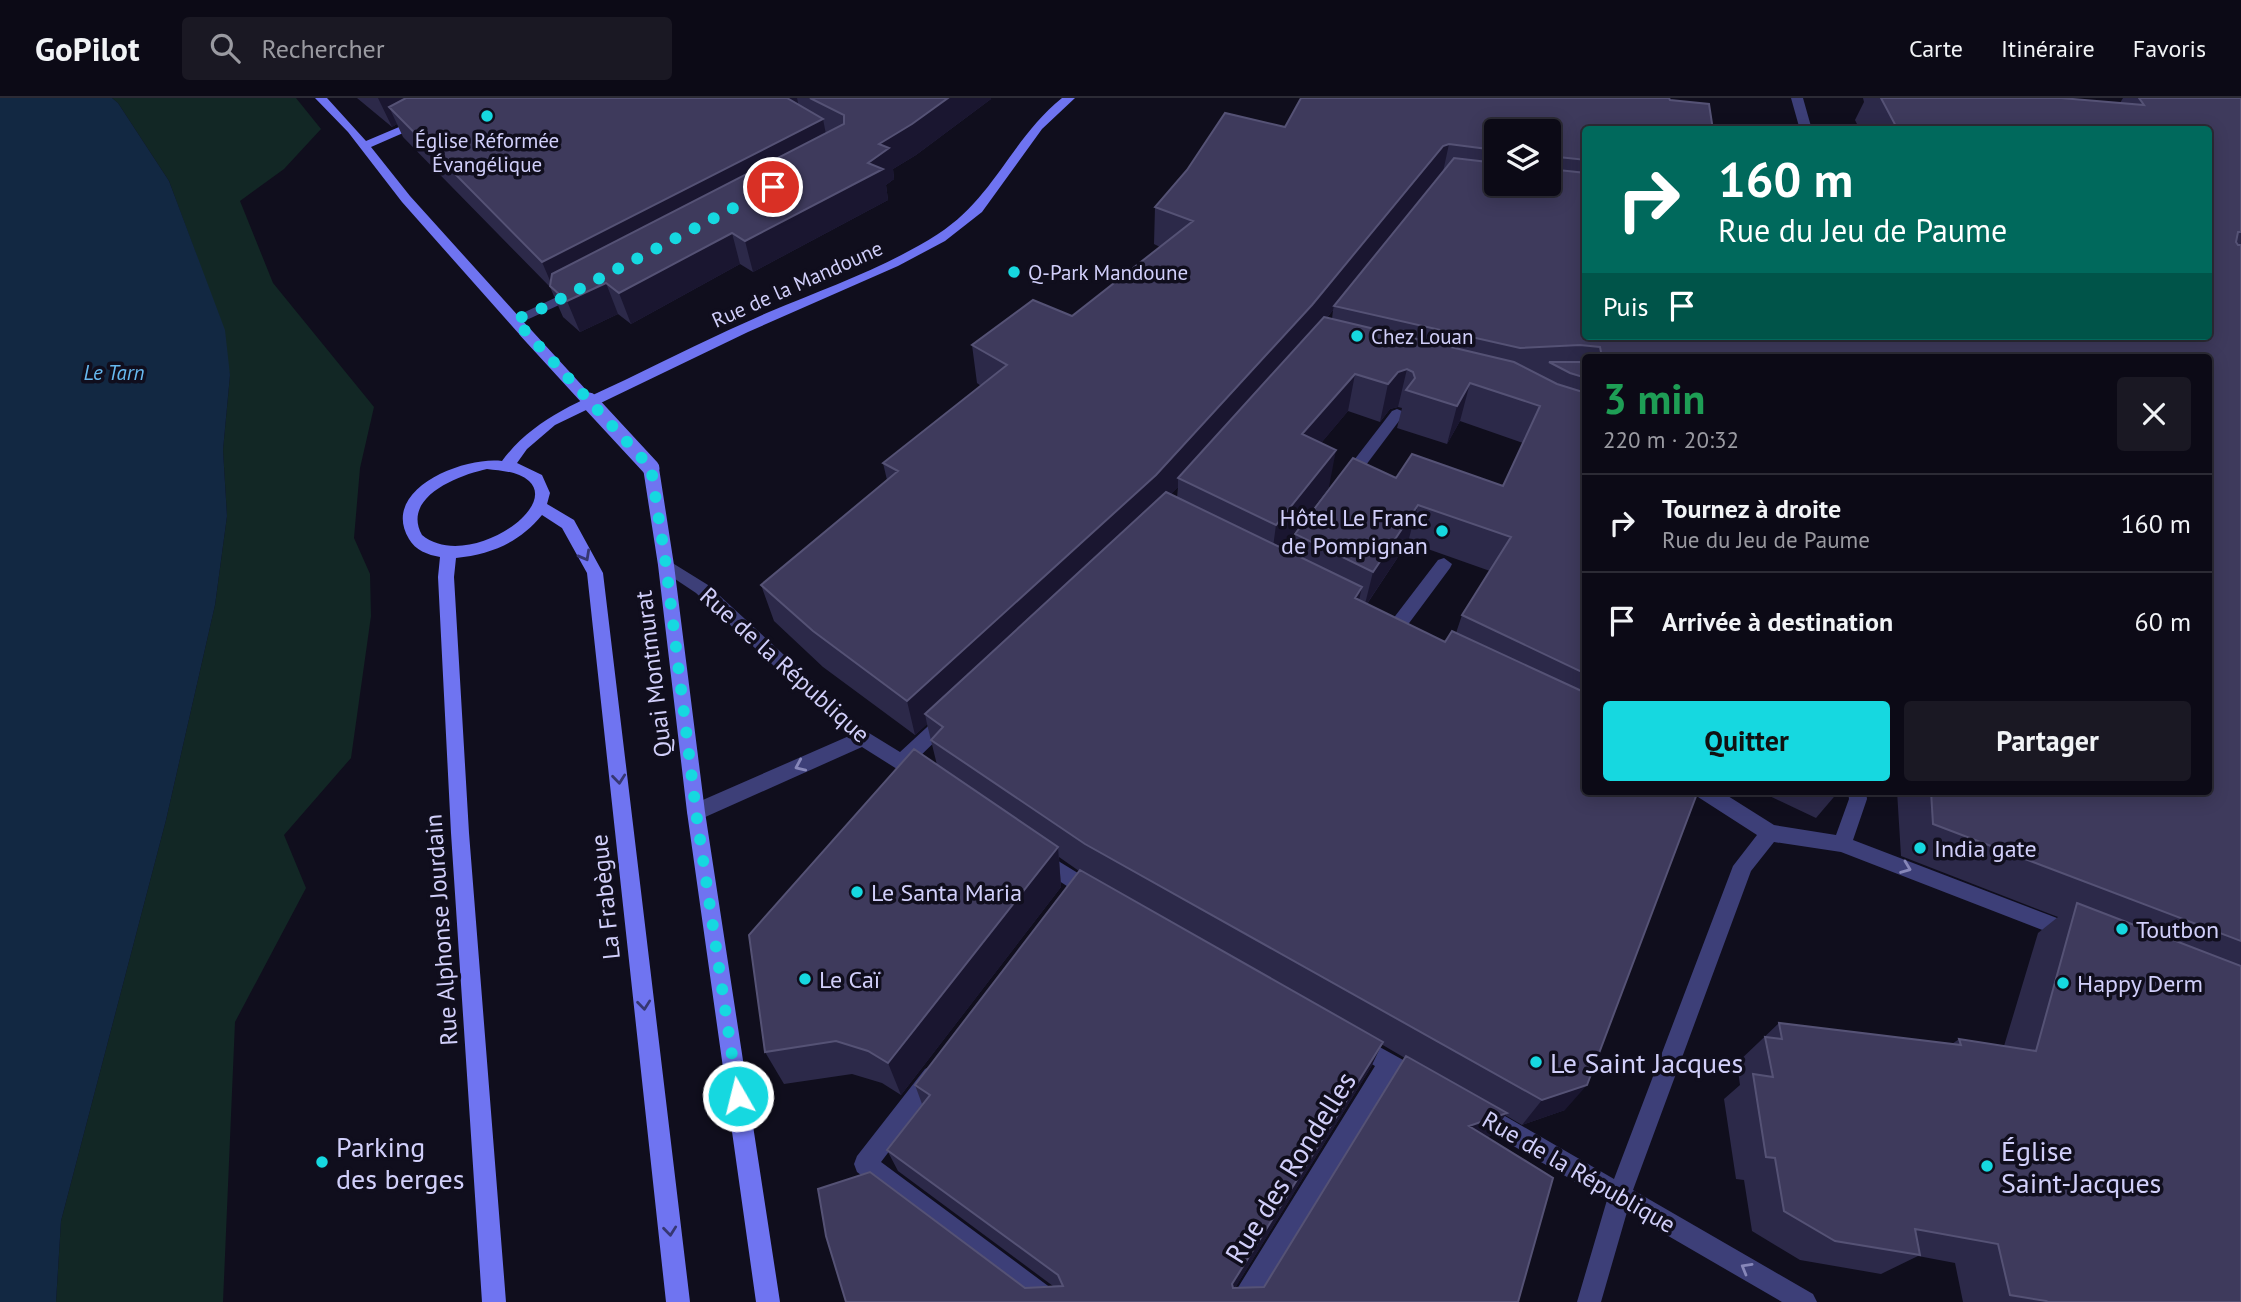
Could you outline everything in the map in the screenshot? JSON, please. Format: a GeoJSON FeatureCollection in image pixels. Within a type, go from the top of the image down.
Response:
{"type":"FeatureCollection","features":[{"type":"Feature","properties":{"kind":"main road","name":"Quai Montmurat"},"geometry":{"type":"LineString","coordinates":[[321,98],[406,199],[651,468],[666,565],[696,812],[768,1302]]}},
{"type":"Feature","properties":{"kind":"main road","name":"Rue de la Mandoune"},"geometry":{"type":"LineString","coordinates":[[508,464],[522,445],[550,422],[769,317],[912,256],[940,238],[965,221],[1011,166],[1027,138],[1069,98]]}},
{"type":"Feature","properties":{"kind":"main road"},"geometry":{"type":"LineString","coordinates":[[364,146],[394,135],[431,116]]}},
{"type":"Feature","properties":{"kind":"main road"},"geometry":{"type":"LineString","coordinates":[[508,464],[524,469],[536,478],[542,489],[540,508],[531,522],[515,535],[495,546],[472,552],[449,553],[429,548],[416,540],[410,528],[410,514],[416,501],[445,477],[466,468],[508,464]]}},
{"type":"Feature","properties":{"kind":"main road","name":"La Frabègue"},"geometry":{"type":"LineString","coordinates":[[540,508],[568,524],[595,573],[678,1302]]}},
{"type":"Feature","properties":{"kind":"main road","name":"Rue Alphonse Jourdain"},"geometry":{"type":"LineString","coordinates":[[449,553],[446,577],[455,754],[494,1302]]}},
{"type":"Feature","properties":{"kind":"street"},"geometry":{"type":"LineString","coordinates":[[1797,98],[1805,126]]}},
{"type":"Feature","properties":{"kind":"street"},"geometry":{"type":"LineString","coordinates":[[515,320],[585,287]]}},
{"type":"Feature","properties":{"kind":"street"},"geometry":{"type":"LineString","coordinates":[[1339,491],[1397,414]]}},
{"type":"Feature","properties":{"kind":"street"},"geometry":{"type":"LineString","coordinates":[[1392,633],[1444,564]]}},
{"type":"Feature","properties":{"kind":"street","name":"Rue de la République"},"geometry":{"type":"LineString","coordinates":[[666,565],[702,589],[863,738],[935,785]]}},
{"type":"Feature","properties":{"kind":"street"},"geometry":{"type":"LineString","coordinates":[[902,762],[962,706]]}},
{"type":"Feature","properties":{"kind":"street"},"geometry":{"type":"LineString","coordinates":[[696,812],[863,738]]}},
{"type":"Feature","properties":{"kind":"street"},"geometry":{"type":"LineString","coordinates":[[1711,795],[1770,833],[1842,844],[2090,940]]}},
{"type":"Feature","properties":{"kind":"street"},"geometry":{"type":"LineString","coordinates":[[1842,844],[1858,795]]}},
{"type":"Feature","properties":{"kind":"street"},"geometry":{"type":"LineString","coordinates":[[1588,1302],[1620,1195],[1743,866],[1770,833]]}},
{"type":"Feature","properties":{"kind":"street"},"geometry":{"type":"LineString","coordinates":[[1023,846],[1114,905]]}},
{"type":"Feature","properties":{"kind":"street"},"geometry":{"type":"LineString","coordinates":[[1062,905],[1078,884]]}},
{"type":"Feature","properties":{"kind":"street"},"geometry":{"type":"LineString","coordinates":[[1341,1035],[1437,1091]]}},
{"type":"Feature","properties":{"kind":"street"},"geometry":{"type":"LineString","coordinates":[[947,1057],[865,1164],[1051,1302]]}},
{"type":"Feature","properties":{"kind":"street","name":"Rue des Rondelles"},"geometry":{"type":"LineString","coordinates":[[1241,1302],[1389,1063]]}},
{"type":"Feature","properties":{"kind":"street","name":"Rue de la République"},"geometry":{"type":"LineString","coordinates":[[1462,1104],[1805,1302]]}},
{"type":"Feature","properties":{"kind":"green space"},"geometry":{"type":"Polygon","coordinates":[[[112,98],[296,98],[321,129],[284,169],[240,201],[273,283],[374,407],[360,468],[354,538],[370,574],[371,616],[351,758],[284,835],[306,888],[235,1022],[223,1302],[56,1302],[61,1221],[166,820],[215,605],[227,516],[223,450],[230,375],[196,254],[169,181],[118,103],[112,98]]]}},
{"type":"Feature","properties":{"kind":"water","name":"Le Tarn"},"geometry":{"type":"Polygon","coordinates":[[[0,98],[112,98],[118,103],[169,181],[225,330],[230,375],[223,450],[227,516],[215,605],[166,820],[61,1221],[56,1302],[0,1302],[0,98]]]}},
{"type":"Feature","properties":{"kind":"building"},"geometry":{"type":"Polygon","coordinates":[[[406,98],[787,98],[823,119],[542,262],[389,107],[406,98]]]}},
{"type":"Feature","properties":{"kind":"building"},"geometry":{"type":"Polygon","coordinates":[[[810,98],[948,98],[879,144],[889,148],[868,163],[883,169],[745,241],[732,233],[619,293],[606,283],[567,301],[550,286],[552,274],[844,124],[844,115],[810,98]]]}},
{"type":"Feature","properties":{"kind":"building"},"geometry":{"type":"Polygon","coordinates":[[[1301,98],[1669,98],[1709,104],[1712,126],[1582,126],[1582,160],[1561,157],[1561,119],[1484,119],[1484,148],[1449,144],[1443,146],[1312,305],[1156,475],[907,701],[813,631],[761,585],[898,471],[883,463],[1007,365],[972,345],[1033,300],[1072,316],[1193,221],[1155,207],[1187,170],[1225,113],[1285,127],[1301,98]]]}},
{"type":"Feature","properties":{"kind":"building"},"geometry":{"type":"Polygon","coordinates":[[[1881,98],[2061,98],[2144,105],[2139,98],[2241,98],[2241,232],[2238,232],[2236,242],[2241,245],[2241,941],[1933,824],[1931,795],[2212,795],[2212,354],[1601,354],[1600,347],[1580,345],[1520,348],[1334,306],[1454,158],[1484,162],[1484,196],[1561,196],[1561,170],[1582,173],[1582,340],[2212,340],[2212,126],[1896,126],[1881,98]]]}},
{"type":"Feature","properties":{"kind":"building"},"geometry":{"type":"Polygon","coordinates":[[[1324,317],[1514,362],[1557,384],[1582,392],[1582,672],[1462,615],[1511,537],[1418,505],[1373,572],[1295,534],[1353,458],[1396,478],[1412,454],[1503,486],[1540,406],[1470,383],[1457,406],[1406,390],[1415,378],[1413,372],[1407,369],[1398,372],[1388,384],[1355,374],[1302,434],[1336,450],[1276,525],[1178,478],[1324,317]]]}},
{"type":"Feature","properties":{"kind":"building"},"geometry":{"type":"Polygon","coordinates":[[[1549,362],[1582,362],[1582,377],[1549,362]]]}},
{"type":"Feature","properties":{"kind":"building"},"geometry":{"type":"Polygon","coordinates":[[[1166,492],[1362,587],[1355,598],[1445,642],[1452,631],[1582,691],[1582,795],[1696,795],[1587,1085],[1542,1100],[1085,844],[931,740],[943,727],[925,714],[1166,492]]]}},
{"type":"Feature","properties":{"kind":"building"},"geometry":{"type":"Polygon","coordinates":[[[914,749],[1058,847],[888,1063],[868,1051],[836,1041],[765,1052],[749,935],[914,749]]]}},
{"type":"Feature","properties":{"kind":"building"},"geometry":{"type":"Polygon","coordinates":[[[1080,870],[1383,1042],[1232,1284],[1233,1288],[1264,1287],[1406,1056],[1507,1113],[1469,1126],[1553,1178],[1518,1302],[846,1302],[826,1236],[818,1189],[870,1172],[1025,1288],[1063,1286],[1058,1275],[887,1150],[930,1095],[915,1085],[1080,870]]]}},
{"type":"Feature","properties":{"kind":"building","name":"Église Saint-Jacques"},"geometry":{"type":"Polygon","coordinates":[[[2077,903],[2241,966],[2241,1302],[2048,1302],[2010,1295],[1998,1244],[1915,1229],[1920,1255],[1835,1241],[1784,1211],[1775,1158],[1766,1157],[1753,1074],[1773,1077],[1765,1037],[1782,1039],[1779,1023],[1961,1045],[1959,1039],[2036,1051],[2077,903]]]}},
{"type":"Feature","properties":{"kind":"place","name":"Église Réformée Évangélique"},"geometry":{"type":"Point","coordinates":[487,116]}},
{"type":"Feature","properties":{"kind":"place","name":"Q-Park Mandoune"},"geometry":{"type":"Point","coordinates":[1014,272]}},
{"type":"Feature","properties":{"kind":"place","name":"Chez Louan"},"geometry":{"type":"Point","coordinates":[1357,336]}},
{"type":"Feature","properties":{"kind":"place","name":"Hôtel Le Franc de Pompignan"},"geometry":{"type":"Point","coordinates":[1442,531]}},
{"type":"Feature","properties":{"kind":"place","name":"India gate"},"geometry":{"type":"Point","coordinates":[1920,848]}},
{"type":"Feature","properties":{"kind":"place","name":"Le Santa Maria"},"geometry":{"type":"Point","coordinates":[857,892]}},
{"type":"Feature","properties":{"kind":"place","name":"Toutbon"},"geometry":{"type":"Point","coordinates":[2122,929]}},
{"type":"Feature","properties":{"kind":"place","name":"Le Caï"},"geometry":{"type":"Point","coordinates":[805,979]}},
{"type":"Feature","properties":{"kind":"place","name":"Happy Derm"},"geometry":{"type":"Point","coordinates":[2063,983]}},
{"type":"Feature","properties":{"kind":"place","name":"Le Saint Jacques"},"geometry":{"type":"Point","coordinates":[1536,1062]}},
{"type":"Feature","properties":{"kind":"place","name":"Parking des berges"},"geometry":{"type":"Point","coordinates":[322,1162]}},
{"type":"Feature","properties":{"kind":"place","name":"Église Saint-Jacques"},"geometry":{"type":"Point","coordinates":[1987,1166]}},
{"type":"Feature","properties":{"kind":"route"},"geometry":{"type":"LineString","coordinates":[[738,1096],[696,812],[666,565],[651,468],[515,320],[545,307],[773,187]]}}]}
